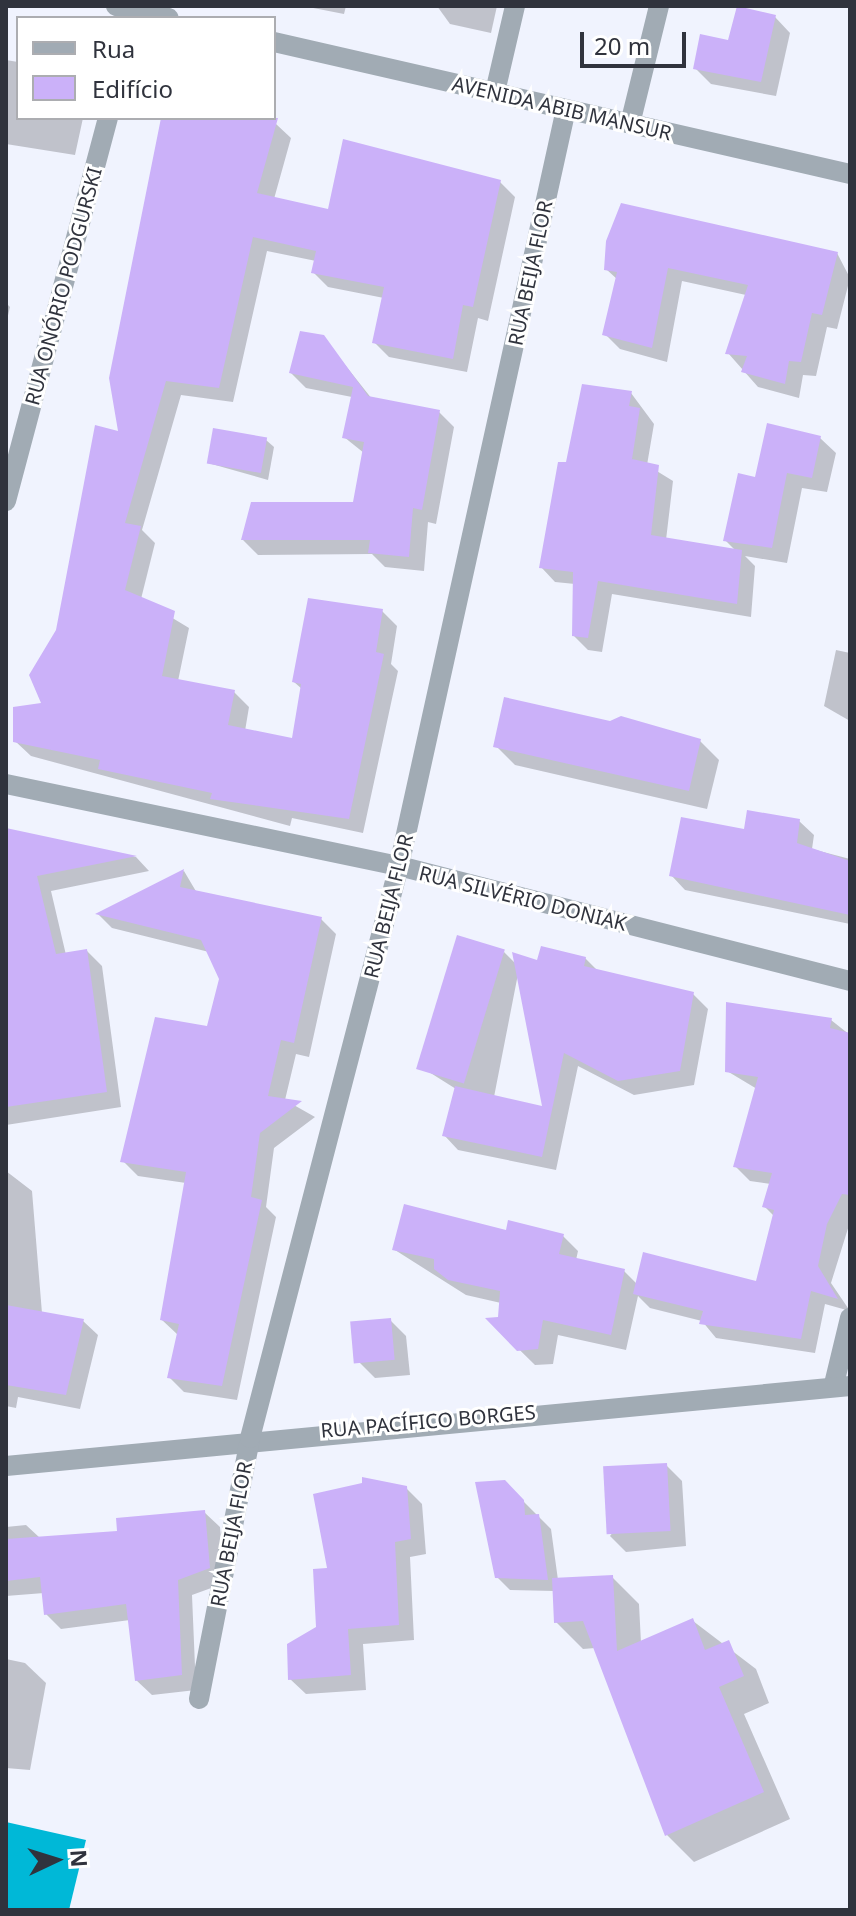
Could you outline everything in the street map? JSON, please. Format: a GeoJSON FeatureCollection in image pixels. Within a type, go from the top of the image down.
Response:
{"type":"FeatureCollection","features":[{"type":"Feature","properties":{"kind":"street"},"geometry":{"type":"LineString","coordinates":[[495,92],[515,6]]}},
{"type":"Feature","properties":{"kind":"street"},"geometry":{"type":"LineString","coordinates":[[630,124],[659,6]]}},
{"type":"Feature","properties":{"kind":"street"},"geometry":{"type":"LineString","coordinates":[[131,10],[160,16]]}},
{"type":"Feature","properties":{"kind":"street","name":"AVENIDA ABIB MANSUR"},"geometry":{"type":"LineString","coordinates":[[276,42],[850,174]]}},
{"type":"Feature","properties":{"kind":"street","name":"RUA BEIJA FLOR"},"geometry":{"type":"LineString","coordinates":[[199,1699],[250,1438],[399,866],[566,109]]}},
{"type":"Feature","properties":{"kind":"street","name":"RUA ONÓRIO PODGURSKI"},"geometry":{"type":"LineString","coordinates":[[6,501],[107,120]]}},
{"type":"Feature","properties":{"kind":"street","name":"RUA SILVÉRIO DONIAK"},"geometry":{"type":"LineString","coordinates":[[6,784],[399,866],[850,981]]}},
{"type":"Feature","properties":{"kind":"street"},"geometry":{"type":"LineString","coordinates":[[842,1385],[850,1318]]}},
{"type":"Feature","properties":{"kind":"street","name":"RUA PACÍFICO BORGES"},"geometry":{"type":"LineString","coordinates":[[6,1466],[250,1438],[842,1385]]}},
{"type":"Feature","properties":{"kind":"water"},"geometry":{"type":"Polygon","coordinates":[[[6,1822],[86,1840],[69,1910],[6,1910],[6,1822]]]}},
{"type":"Feature","properties":{"kind":"building"},"geometry":{"type":"Polygon","coordinates":[[[737,6],[776,15],[761,82],[693,69],[700,34],[728,40],[737,6]]]}},
{"type":"Feature","properties":{"kind":"building"},"geometry":{"type":"Polygon","coordinates":[[[278,118],[257,193],[328,209],[343,139],[501,180],[473,307],[463,305],[453,359],[372,343],[384,287],[311,273],[316,251],[253,237],[219,388],[166,381],[125,523],[141,526],[125,590],[175,611],[162,676],[235,690],[228,725],[292,738],[301,684],[292,682],[308,598],[383,609],[376,652],[384,654],[349,819],[210,799],[212,793],[98,769],[100,760],[13,742],[13,707],[41,703],[29,675],[56,630],[95,425],[118,431],[109,378],[161,120],[278,118]]]}},
{"type":"Feature","properties":{"kind":"building"},"geometry":{"type":"Polygon","coordinates":[[[621,203],[838,252],[822,315],[812,313],[801,362],[789,361],[785,384],[741,372],[747,356],[725,354],[748,285],[668,268],[652,348],[602,335],[617,272],[604,270],[606,241],[621,203]]]}},
{"type":"Feature","properties":{"kind":"building"},"geometry":{"type":"Polygon","coordinates":[[[300,331],[324,335],[368,396],[440,410],[422,510],[413,508],[409,557],[368,553],[370,540],[241,540],[251,502],[353,502],[364,442],[342,438],[353,387],[289,373],[300,331]]]}},
{"type":"Feature","properties":{"kind":"building"},"geometry":{"type":"Polygon","coordinates":[[[582,384],[632,391],[629,406],[640,408],[632,459],[659,465],[651,535],[742,550],[737,604],[598,581],[588,638],[572,636],[573,572],[539,568],[558,462],[566,462],[582,384]]]}},
{"type":"Feature","properties":{"kind":"building"},"geometry":{"type":"Polygon","coordinates":[[[767,423],[821,436],[812,478],[787,473],[772,548],[723,541],[738,473],[755,477],[767,423]]]}},
{"type":"Feature","properties":{"kind":"building"},"geometry":{"type":"Polygon","coordinates":[[[213,428],[267,438],[261,473],[207,463],[213,428]]]}},
{"type":"Feature","properties":{"kind":"building"},"geometry":{"type":"Polygon","coordinates":[[[504,697],[610,721],[621,716],[701,739],[689,791],[493,747],[504,697]]]}},
{"type":"Feature","properties":{"kind":"building"},"geometry":{"type":"Polygon","coordinates":[[[747,810],[800,819],[797,843],[850,861],[850,915],[669,876],[681,817],[744,829],[747,810]]]}},
{"type":"Feature","properties":{"kind":"building"},"geometry":{"type":"Polygon","coordinates":[[[6,828],[137,856],[37,876],[56,954],[87,949],[107,1092],[6,1107],[6,828]]]}},
{"type":"Feature","properties":{"kind":"building"},"geometry":{"type":"Polygon","coordinates":[[[184,869],[180,887],[322,917],[294,1043],[281,1040],[268,1096],[302,1101],[260,1133],[251,1197],[262,1200],[222,1386],[167,1378],[179,1324],[160,1320],[186,1172],[120,1162],[155,1017],[207,1026],[219,979],[201,940],[95,914],[184,869]]]}},
{"type":"Feature","properties":{"kind":"building"},"geometry":{"type":"Polygon","coordinates":[[[457,935],[505,950],[464,1084],[416,1069],[457,935]]]}},
{"type":"Feature","properties":{"kind":"building"},"geometry":{"type":"Polygon","coordinates":[[[541,946],[586,957],[584,966],[694,992],[680,1071],[618,1081],[564,1053],[542,1157],[442,1136],[455,1086],[542,1106],[512,952],[537,960],[541,946]]]}},
{"type":"Feature","properties":{"kind":"building"},"geometry":{"type":"Polygon","coordinates":[[[726,1002],[832,1018],[830,1028],[850,1033],[850,1195],[842,1194],[827,1224],[818,1266],[838,1299],[811,1291],[801,1339],[699,1324],[703,1311],[633,1294],[643,1252],[756,1281],[774,1210],[762,1207],[772,1173],[733,1167],[758,1077],[725,1072],[726,1002]]]}},
{"type":"Feature","properties":{"kind":"building"},"geometry":{"type":"Polygon","coordinates":[[[404,1204],[506,1230],[508,1220],[564,1234],[559,1254],[625,1269],[611,1335],[543,1320],[538,1349],[517,1351],[485,1318],[498,1317],[500,1291],[448,1280],[434,1269],[434,1259],[392,1250],[404,1204]]]}},
{"type":"Feature","properties":{"kind":"building"},"geometry":{"type":"Polygon","coordinates":[[[6,1305],[84,1319],[66,1395],[6,1385],[6,1305]]]}},
{"type":"Feature","properties":{"kind":"building"},"geometry":{"type":"Polygon","coordinates":[[[391,1318],[395,1360],[354,1363],[350,1322],[391,1318]]]}},
{"type":"Feature","properties":{"kind":"building"},"geometry":{"type":"Polygon","coordinates":[[[667,1463],[671,1531],[607,1534],[603,1466],[667,1463]]]}},
{"type":"Feature","properties":{"kind":"building"},"geometry":{"type":"Polygon","coordinates":[[[362,1477],[407,1486],[411,1539],[395,1542],[399,1625],[348,1629],[351,1675],[288,1680],[287,1644],[316,1627],[313,1569],[327,1568],[313,1494],[362,1483],[362,1477]]]}},
{"type":"Feature","properties":{"kind":"building"},"geometry":{"type":"Polygon","coordinates":[[[505,1480],[524,1500],[525,1515],[539,1514],[548,1580],[495,1578],[475,1482],[505,1480]]]}},
{"type":"Feature","properties":{"kind":"building"},"geometry":{"type":"Polygon","coordinates":[[[205,1510],[210,1568],[178,1580],[182,1675],[135,1681],[126,1604],[44,1615],[40,1577],[6,1581],[6,1539],[117,1531],[116,1518],[205,1510]]]}},
{"type":"Feature","properties":{"kind":"building"},"geometry":{"type":"Polygon","coordinates":[[[613,1575],[617,1651],[693,1618],[705,1650],[729,1640],[744,1676],[719,1687],[764,1792],[665,1836],[583,1621],[554,1623],[552,1578],[613,1575]]]}}]}
